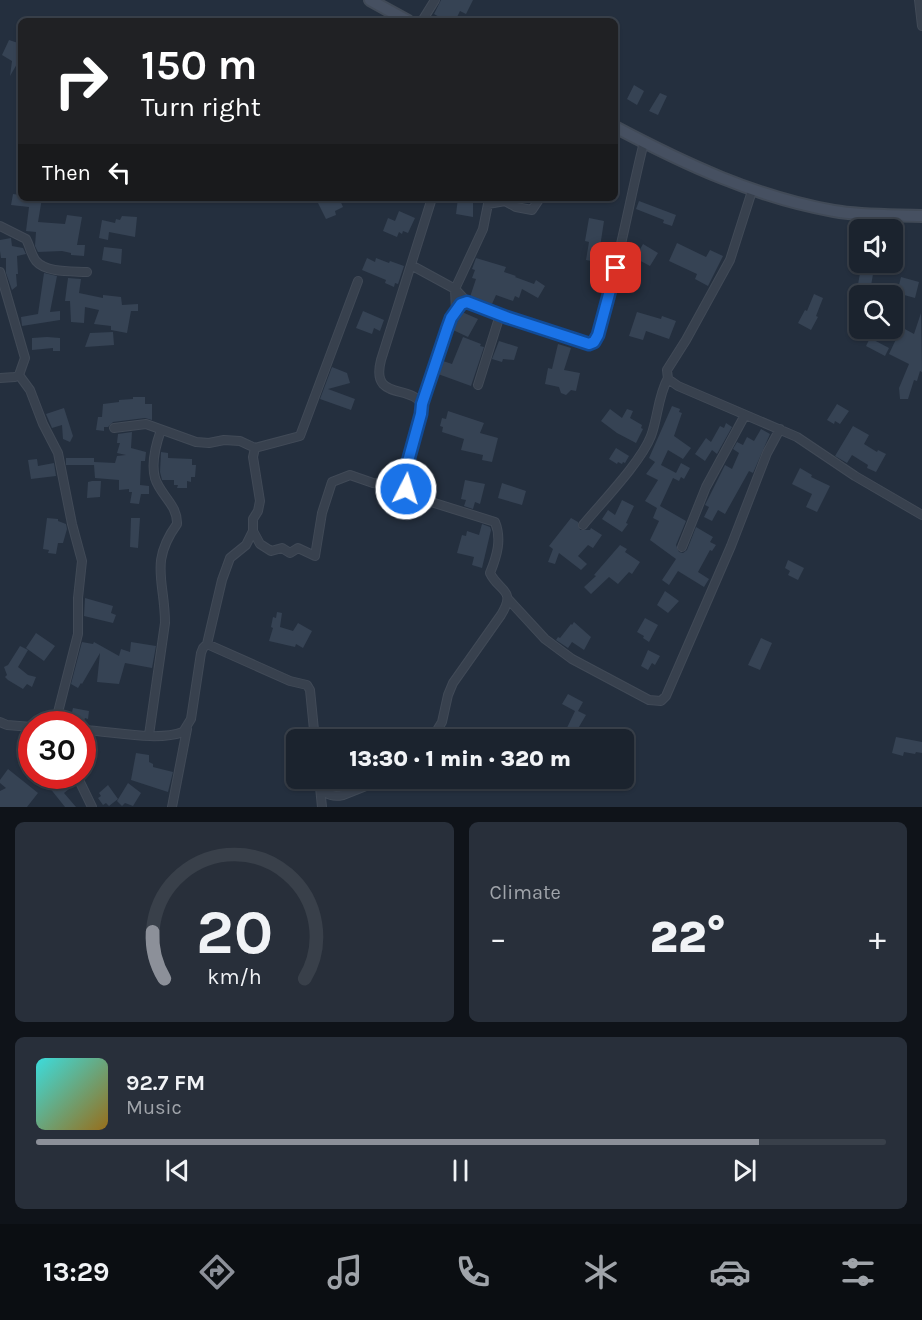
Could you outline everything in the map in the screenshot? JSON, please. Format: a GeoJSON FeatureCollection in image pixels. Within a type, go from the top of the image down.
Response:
{"type":"FeatureCollection","features":[{"type":"Feature","properties":{"kind":"street"},"geometry":{"type":"LineString","coordinates":[[370,0],[403,18]]}},
{"type":"Feature","properties":{"kind":"street"},"geometry":{"type":"LineString","coordinates":[[424,18],[435,0]]}},
{"type":"Feature","properties":{"kind":"street"},"geometry":{"type":"LineString","coordinates":[[919,0],[922,26]]}},
{"type":"Feature","properties":{"kind":"street"},"geometry":{"type":"LineString","coordinates":[[618,129],[701,170],[752,191],[836,211],[922,216]]}},
{"type":"Feature","properties":{"kind":"street"},"geometry":{"type":"LineString","coordinates":[[411,265],[455,289],[467,302],[581,342],[589,344],[594,342],[603,321],[621,251],[632,189],[644,142]]}},
{"type":"Feature","properties":{"kind":"street"},"geometry":{"type":"LineString","coordinates":[[583,525],[633,464],[651,437],[662,389],[668,378],[667,370],[730,260],[752,191]]}},
{"type":"Feature","properties":{"kind":"street"},"geometry":{"type":"LineString","coordinates":[[422,404],[410,396],[385,386],[380,380],[379,369],[431,201]]}},
{"type":"Feature","properties":{"kind":"street"},"geometry":{"type":"LineString","coordinates":[[456,311],[455,289],[483,229],[488,204],[505,201],[516,207],[532,210],[538,201]]}},
{"type":"Feature","properties":{"kind":"street"},"geometry":{"type":"LineString","coordinates":[[0,226],[26,239],[39,264],[62,270],[87,272]]}},
{"type":"Feature","properties":{"kind":"street"},"geometry":{"type":"LineString","coordinates":[[0,272],[25,358],[19,375]]}},
{"type":"Feature","properties":{"kind":"street"},"geometry":{"type":"LineString","coordinates":[[114,428],[146,424],[196,442],[240,441],[255,448],[300,436],[358,281]]}},
{"type":"Feature","properties":{"kind":"street"},"geometry":{"type":"LineString","coordinates":[[467,302],[461,304],[447,329],[422,404],[404,476],[405,487],[408,492],[428,501],[495,522],[500,537],[490,573],[504,589],[508,599],[545,639],[572,659],[649,700],[661,701],[666,696],[767,453],[780,429]]}},
{"type":"Feature","properties":{"kind":"street"},"geometry":{"type":"LineString","coordinates":[[478,385],[500,315]]}},
{"type":"Feature","properties":{"kind":"street"},"geometry":{"type":"LineString","coordinates":[[0,378],[19,375]]}},
{"type":"Feature","properties":{"kind":"street"},"geometry":{"type":"LineString","coordinates":[[19,375],[30,390],[43,424],[58,453],[74,534],[82,561],[78,598],[78,634],[58,711]]}},
{"type":"Feature","properties":{"kind":"street"},"geometry":{"type":"LineString","coordinates":[[668,378],[678,386],[797,437],[855,476],[922,515]]}},
{"type":"Feature","properties":{"kind":"street"},"geometry":{"type":"LineString","coordinates":[[682,547],[706,488],[745,415]]}},
{"type":"Feature","properties":{"kind":"street"},"geometry":{"type":"LineString","coordinates":[[149,735],[165,623],[160,579],[161,555],[166,540],[177,525],[175,511],[155,478],[154,463],[161,430]]}},
{"type":"Feature","properties":{"kind":"street"},"geometry":{"type":"LineString","coordinates":[[255,448],[253,457],[260,501],[253,519],[254,531],[260,544],[271,551],[282,548],[290,553],[298,548],[315,556],[322,513],[332,482],[350,476],[373,483],[405,487]]}},
{"type":"Feature","properties":{"kind":"street"},"geometry":{"type":"LineString","coordinates":[[96,731],[145,737],[177,735],[183,732],[191,719],[201,653],[207,644],[222,580],[230,558],[246,546],[254,531]]}},
{"type":"Feature","properties":{"kind":"street"},"geometry":{"type":"LineString","coordinates":[[438,729],[442,722],[453,683],[501,615],[508,599]]}},
{"type":"Feature","properties":{"kind":"street"},"geometry":{"type":"LineString","coordinates":[[207,644],[290,681],[307,685],[310,690],[314,729]]}},
{"type":"Feature","properties":{"kind":"street"},"geometry":{"type":"LineString","coordinates":[[0,722],[18,726]]}},
{"type":"Feature","properties":{"kind":"street"},"geometry":{"type":"LineString","coordinates":[[172,807],[188,723]]}},
{"type":"Feature","properties":{"kind":"street"},"geometry":{"type":"LineString","coordinates":[[83,789],[92,807]]}},
{"type":"Feature","properties":{"kind":"street"},"geometry":{"type":"LineString","coordinates":[[320,789],[322,807]]}},
{"type":"Feature","properties":{"kind":"street"},"geometry":{"type":"LineString","coordinates":[[324,789],[328,795],[337,796],[356,789]]}},
{"type":"Feature","properties":{"kind":"building"},"geometry":{"type":"Polygon","coordinates":[[[441,0],[473,0],[466,14],[460,11],[456,18],[441,18],[434,14],[441,0]]]}},
{"type":"Feature","properties":{"kind":"building"},"geometry":{"type":"Polygon","coordinates":[[[9,40],[18,43],[18,62],[10,76],[12,61],[2,55],[9,40]]]}},
{"type":"Feature","properties":{"kind":"building"},"geometry":{"type":"Polygon","coordinates":[[[634,85],[644,91],[637,105],[627,99],[634,85]]]}},
{"type":"Feature","properties":{"kind":"building"},"geometry":{"type":"Polygon","coordinates":[[[660,93],[667,96],[658,115],[649,111],[660,93]]]}},
{"type":"Feature","properties":{"kind":"building"},"geometry":{"type":"Polygon","coordinates":[[[13,194],[18,195],[18,201],[42,201],[38,222],[65,224],[67,215],[82,217],[77,245],[85,245],[84,256],[71,255],[71,253],[62,251],[38,252],[35,246],[36,232],[26,231],[29,207],[11,205],[13,194]]]}},
{"type":"Feature","properties":{"kind":"building"},"geometry":{"type":"Polygon","coordinates":[[[317,201],[340,201],[343,207],[335,211],[336,215],[326,219],[317,201]]]}},
{"type":"Feature","properties":{"kind":"building"},"geometry":{"type":"Polygon","coordinates":[[[458,201],[473,201],[473,217],[456,214],[458,201]]]}},
{"type":"Feature","properties":{"kind":"building"},"geometry":{"type":"Polygon","coordinates":[[[639,201],[676,215],[672,226],[663,223],[664,220],[636,209],[639,201]]]}},
{"type":"Feature","properties":{"kind":"building"},"geometry":{"type":"Polygon","coordinates":[[[399,211],[415,218],[408,233],[399,232],[397,237],[383,231],[388,218],[395,221],[399,211]]]}},
{"type":"Feature","properties":{"kind":"building"},"geometry":{"type":"Polygon","coordinates":[[[122,216],[137,217],[135,237],[109,232],[108,240],[99,238],[102,220],[115,223],[116,219],[120,220],[122,216]]]}},
{"type":"Feature","properties":{"kind":"building"},"geometry":{"type":"Polygon","coordinates":[[[589,218],[604,221],[600,247],[614,250],[610,265],[586,260],[589,242],[585,241],[589,218]]]}},
{"type":"Feature","properties":{"kind":"building"},"geometry":{"type":"Polygon","coordinates":[[[11,238],[12,246],[23,248],[26,254],[17,256],[17,286],[12,290],[6,273],[6,258],[1,258],[0,251],[0,240],[11,238]]]}},
{"type":"Feature","properties":{"kind":"building"},"geometry":{"type":"Polygon","coordinates":[[[677,243],[706,257],[710,250],[723,256],[708,286],[695,279],[697,274],[669,261],[677,243]]]}},
{"type":"Feature","properties":{"kind":"building"},"geometry":{"type":"Polygon","coordinates":[[[643,244],[658,253],[650,266],[635,258],[643,244]]]}},
{"type":"Feature","properties":{"kind":"building"},"geometry":{"type":"Polygon","coordinates":[[[104,247],[122,249],[121,264],[102,260],[104,247]]]}},
{"type":"Feature","properties":{"kind":"building"},"geometry":{"type":"Polygon","coordinates":[[[367,258],[375,262],[376,258],[404,266],[398,284],[395,283],[394,287],[385,283],[386,280],[362,270],[367,258]]]}},
{"type":"Feature","properties":{"kind":"building"},"geometry":{"type":"Polygon","coordinates":[[[476,258],[506,267],[504,272],[515,277],[534,284],[536,280],[545,286],[538,298],[522,289],[519,298],[515,296],[513,301],[496,295],[492,304],[470,297],[476,279],[472,278],[475,270],[472,269],[476,258]]]}},
{"type":"Feature","properties":{"kind":"building"},"geometry":{"type":"Polygon","coordinates":[[[44,273],[57,276],[50,312],[60,311],[60,320],[22,326],[21,317],[38,314],[44,273]]]}},
{"type":"Feature","properties":{"kind":"building"},"geometry":{"type":"Polygon","coordinates":[[[860,273],[873,273],[871,285],[858,285],[860,273]]]}},
{"type":"Feature","properties":{"kind":"building"},"geometry":{"type":"Polygon","coordinates":[[[901,277],[919,282],[915,298],[903,295],[903,285],[899,285],[901,277]]]}},
{"type":"Feature","properties":{"kind":"building"},"geometry":{"type":"Polygon","coordinates":[[[68,278],[81,279],[79,293],[103,298],[103,295],[121,297],[122,305],[138,304],[138,311],[131,311],[127,333],[111,330],[111,326],[94,324],[99,310],[85,307],[84,323],[71,322],[70,301],[65,301],[68,278]]]}},
{"type":"Feature","properties":{"kind":"building"},"geometry":{"type":"Polygon","coordinates":[[[814,294],[823,298],[816,316],[818,317],[811,330],[798,323],[805,310],[807,311],[814,294]]]}},
{"type":"Feature","properties":{"kind":"building"},"geometry":{"type":"Polygon","coordinates":[[[363,311],[384,320],[380,331],[374,328],[372,334],[356,328],[363,311]]]}},
{"type":"Feature","properties":{"kind":"building"},"geometry":{"type":"Polygon","coordinates":[[[462,312],[478,319],[468,337],[453,330],[462,312]]]}},
{"type":"Feature","properties":{"kind":"building"},"geometry":{"type":"Polygon","coordinates":[[[637,312],[676,321],[669,339],[646,331],[643,340],[629,336],[637,312]]]}},
{"type":"Feature","properties":{"kind":"building"},"geometry":{"type":"Polygon","coordinates":[[[921,313],[922,372],[920,371],[917,381],[914,380],[908,399],[900,399],[899,388],[909,364],[889,354],[896,339],[903,339],[903,328],[914,334],[921,313]]]}},
{"type":"Feature","properties":{"kind":"building"},"geometry":{"type":"Polygon","coordinates":[[[113,332],[114,345],[85,347],[90,333],[113,332]]]}},
{"type":"Feature","properties":{"kind":"building"},"geometry":{"type":"Polygon","coordinates":[[[463,337],[484,347],[471,386],[438,374],[443,361],[452,364],[463,337]]]}},
{"type":"Feature","properties":{"kind":"building"},"geometry":{"type":"Polygon","coordinates":[[[32,338],[60,338],[60,351],[53,351],[53,348],[32,350],[32,338]]]}},
{"type":"Feature","properties":{"kind":"building"},"geometry":{"type":"Polygon","coordinates":[[[870,339],[872,339],[889,348],[885,356],[866,346],[870,339]]]}},
{"type":"Feature","properties":{"kind":"building"},"geometry":{"type":"Polygon","coordinates":[[[499,341],[518,347],[514,360],[503,359],[502,362],[492,359],[499,341]]]}},
{"type":"Feature","properties":{"kind":"building"},"geometry":{"type":"Polygon","coordinates":[[[558,344],[571,348],[564,370],[580,373],[576,391],[571,390],[566,395],[561,393],[559,387],[545,384],[548,368],[552,369],[558,344]]]}},
{"type":"Feature","properties":{"kind":"building"},"geometry":{"type":"Polygon","coordinates":[[[332,367],[347,373],[350,383],[328,389],[355,399],[351,410],[320,399],[332,367]]]}},
{"type":"Feature","properties":{"kind":"building"},"geometry":{"type":"Polygon","coordinates":[[[133,397],[145,397],[145,404],[152,404],[152,420],[145,418],[113,422],[108,427],[104,427],[104,431],[96,430],[98,417],[102,417],[103,404],[133,399],[133,397]]]}},
{"type":"Feature","properties":{"kind":"building"},"geometry":{"type":"Polygon","coordinates":[[[837,404],[849,411],[840,424],[835,421],[834,424],[827,420],[837,404]]]}},
{"type":"Feature","properties":{"kind":"building"},"geometry":{"type":"Polygon","coordinates":[[[672,406],[680,409],[679,412],[682,413],[674,436],[691,448],[683,459],[668,450],[661,465],[676,473],[681,463],[690,468],[684,479],[681,477],[679,481],[673,478],[660,506],[686,521],[676,545],[679,552],[683,553],[687,550],[696,527],[713,537],[710,542],[716,545],[712,551],[710,550],[698,572],[709,579],[704,587],[678,571],[669,585],[662,580],[676,559],[650,540],[659,521],[653,518],[657,508],[645,501],[658,480],[646,474],[655,462],[649,458],[672,406]]]}},
{"type":"Feature","properties":{"kind":"building"},"geometry":{"type":"Polygon","coordinates":[[[64,408],[73,436],[70,442],[63,439],[62,425],[52,428],[46,414],[64,408]]]}},
{"type":"Feature","properties":{"kind":"building"},"geometry":{"type":"Polygon","coordinates":[[[610,409],[622,418],[627,409],[633,411],[630,418],[642,425],[643,429],[636,443],[601,421],[610,409]]]}},
{"type":"Feature","properties":{"kind":"building"},"geometry":{"type":"Polygon","coordinates":[[[448,411],[484,423],[480,433],[498,438],[492,462],[482,460],[483,455],[461,450],[464,439],[442,432],[443,427],[440,426],[442,418],[446,419],[448,411]]]}},
{"type":"Feature","properties":{"kind":"building"},"geometry":{"type":"Polygon","coordinates":[[[726,423],[732,427],[717,454],[712,450],[705,461],[695,454],[706,438],[711,442],[720,426],[724,428],[726,423]]]}},
{"type":"Feature","properties":{"kind":"building"},"geometry":{"type":"Polygon","coordinates":[[[853,426],[869,435],[864,444],[877,452],[878,450],[886,454],[876,472],[867,468],[868,465],[852,455],[847,463],[835,456],[853,426]]]}},
{"type":"Feature","properties":{"kind":"building"},"geometry":{"type":"Polygon","coordinates":[[[761,429],[770,434],[753,473],[749,471],[725,514],[718,510],[712,521],[704,517],[709,507],[705,505],[725,465],[732,469],[739,453],[733,449],[737,442],[743,445],[747,437],[754,441],[761,429]]]}},
{"type":"Feature","properties":{"kind":"building"},"geometry":{"type":"Polygon","coordinates":[[[132,432],[131,448],[146,452],[145,461],[141,461],[140,485],[149,486],[149,494],[141,494],[139,504],[130,503],[132,492],[129,492],[129,489],[119,490],[119,480],[95,478],[94,465],[66,465],[66,458],[94,458],[94,462],[115,463],[117,456],[126,455],[117,453],[120,443],[117,443],[118,434],[132,432]]]}},
{"type":"Feature","properties":{"kind":"building"},"geometry":{"type":"Polygon","coordinates":[[[616,448],[629,456],[625,463],[618,462],[617,464],[609,459],[616,448]]]}},
{"type":"Feature","properties":{"kind":"building"},"geometry":{"type":"Polygon","coordinates":[[[161,452],[168,453],[168,458],[192,459],[192,465],[196,465],[195,477],[191,477],[191,482],[187,481],[187,488],[177,488],[178,485],[174,485],[174,480],[162,480],[161,452]]]}},
{"type":"Feature","properties":{"kind":"building"},"geometry":{"type":"Polygon","coordinates":[[[37,459],[38,466],[54,463],[56,476],[31,479],[28,460],[37,459]]]}},
{"type":"Feature","properties":{"kind":"building"},"geometry":{"type":"Polygon","coordinates":[[[800,468],[812,475],[811,477],[830,486],[817,512],[806,507],[812,494],[792,484],[800,468]]]}},
{"type":"Feature","properties":{"kind":"building"},"geometry":{"type":"Polygon","coordinates":[[[465,480],[485,484],[480,504],[475,502],[473,509],[464,506],[466,500],[461,499],[465,480]]]}},
{"type":"Feature","properties":{"kind":"building"},"geometry":{"type":"Polygon","coordinates":[[[101,481],[100,497],[87,498],[88,482],[101,481]]]}},
{"type":"Feature","properties":{"kind":"building"},"geometry":{"type":"Polygon","coordinates":[[[502,483],[526,491],[522,505],[498,498],[502,483]]]}},
{"type":"Feature","properties":{"kind":"building"},"geometry":{"type":"Polygon","coordinates":[[[622,500],[634,506],[626,523],[628,524],[622,532],[602,519],[608,510],[615,515],[622,500]]]}},
{"type":"Feature","properties":{"kind":"building"},"geometry":{"type":"Polygon","coordinates":[[[47,518],[58,519],[66,524],[63,543],[58,543],[56,554],[48,553],[49,550],[43,549],[47,518]]]}},
{"type":"Feature","properties":{"kind":"building"},"geometry":{"type":"Polygon","coordinates":[[[131,518],[140,518],[138,548],[130,547],[131,518]]]}},
{"type":"Feature","properties":{"kind":"building"},"geometry":{"type":"Polygon","coordinates":[[[571,518],[578,522],[580,530],[591,528],[602,535],[593,548],[588,545],[578,556],[587,564],[581,570],[559,553],[555,564],[548,562],[553,549],[549,546],[571,518]]]}},
{"type":"Feature","properties":{"kind":"building"},"geometry":{"type":"Polygon","coordinates":[[[482,524],[490,527],[491,530],[482,568],[472,565],[474,557],[457,553],[462,535],[466,536],[467,531],[479,535],[482,524]]]}},
{"type":"Feature","properties":{"kind":"building"},"geometry":{"type":"Polygon","coordinates":[[[620,545],[627,549],[625,552],[640,562],[632,574],[629,572],[618,584],[609,577],[591,594],[584,587],[596,576],[594,575],[620,545]]]}},
{"type":"Feature","properties":{"kind":"building"},"geometry":{"type":"Polygon","coordinates":[[[788,560],[804,568],[798,580],[788,575],[790,571],[785,568],[788,560]]]}},
{"type":"Feature","properties":{"kind":"building"},"geometry":{"type":"Polygon","coordinates":[[[665,591],[679,601],[668,613],[657,605],[665,591]]]}},
{"type":"Feature","properties":{"kind":"building"},"geometry":{"type":"Polygon","coordinates":[[[85,598],[113,606],[111,613],[116,615],[113,623],[84,616],[85,598]]]}},
{"type":"Feature","properties":{"kind":"building"},"geometry":{"type":"Polygon","coordinates":[[[277,612],[282,613],[280,627],[293,631],[298,623],[312,631],[303,648],[296,644],[295,647],[269,641],[273,628],[271,627],[273,617],[276,618],[277,612]]]}},
{"type":"Feature","properties":{"kind":"building"},"geometry":{"type":"Polygon","coordinates":[[[645,618],[658,625],[649,642],[637,632],[645,618]]]}},
{"type":"Feature","properties":{"kind":"building"},"geometry":{"type":"Polygon","coordinates":[[[574,622],[591,637],[584,650],[572,642],[568,648],[556,640],[574,622]]]}},
{"type":"Feature","properties":{"kind":"building"},"geometry":{"type":"Polygon","coordinates":[[[36,633],[55,646],[44,661],[26,648],[36,633]]]}},
{"type":"Feature","properties":{"kind":"building"},"geometry":{"type":"Polygon","coordinates":[[[761,638],[772,643],[760,670],[748,665],[761,638]]]}},
{"type":"Feature","properties":{"kind":"building"},"geometry":{"type":"Polygon","coordinates":[[[82,642],[93,644],[94,642],[119,656],[121,649],[130,652],[131,642],[156,646],[152,668],[125,663],[119,684],[97,682],[100,653],[78,688],[71,684],[82,642]]]}},
{"type":"Feature","properties":{"kind":"building"},"geometry":{"type":"Polygon","coordinates":[[[20,646],[28,650],[18,667],[28,675],[36,677],[32,687],[27,684],[23,689],[5,677],[7,675],[4,667],[8,665],[20,646]]]}},
{"type":"Feature","properties":{"kind":"building"},"geometry":{"type":"Polygon","coordinates":[[[648,650],[660,656],[655,665],[652,663],[648,670],[641,666],[648,650]]]}},
{"type":"Feature","properties":{"kind":"building"},"geometry":{"type":"Polygon","coordinates":[[[568,694],[583,702],[578,711],[586,715],[578,729],[566,729],[575,711],[562,704],[568,694]]]}},
{"type":"Feature","properties":{"kind":"building"},"geometry":{"type":"Polygon","coordinates":[[[73,708],[89,711],[72,711],[73,708]]]}},
{"type":"Feature","properties":{"kind":"building"},"geometry":{"type":"Polygon","coordinates":[[[896,737],[922,742],[922,753],[904,752],[903,756],[892,753],[896,737]]]}},
{"type":"Feature","properties":{"kind":"building"},"geometry":{"type":"Polygon","coordinates":[[[136,753],[149,755],[149,762],[153,764],[153,767],[173,772],[168,792],[131,780],[136,753]]]}},
{"type":"Feature","properties":{"kind":"building"},"geometry":{"type":"Polygon","coordinates":[[[8,769],[18,777],[18,789],[33,789],[38,793],[27,807],[0,807],[0,791],[6,788],[0,780],[8,769]]]}},
{"type":"Feature","properties":{"kind":"building"},"geometry":{"type":"Polygon","coordinates":[[[128,783],[141,793],[133,806],[125,803],[122,806],[117,801],[128,783]]]}},
{"type":"Feature","properties":{"kind":"building"},"geometry":{"type":"Polygon","coordinates":[[[108,785],[118,799],[109,806],[106,803],[103,805],[98,798],[101,796],[99,793],[108,785]]]}},
{"type":"Feature","properties":{"kind":"building"},"geometry":{"type":"Polygon","coordinates":[[[51,789],[69,789],[64,793],[76,807],[65,807],[51,789]]]}},
{"type":"Feature","properties":{"kind":"route"},"geometry":{"type":"LineString","coordinates":[[406,489],[404,476],[422,404],[451,318],[461,304],[467,302],[589,344],[594,342],[603,321],[616,268]]}}]}
